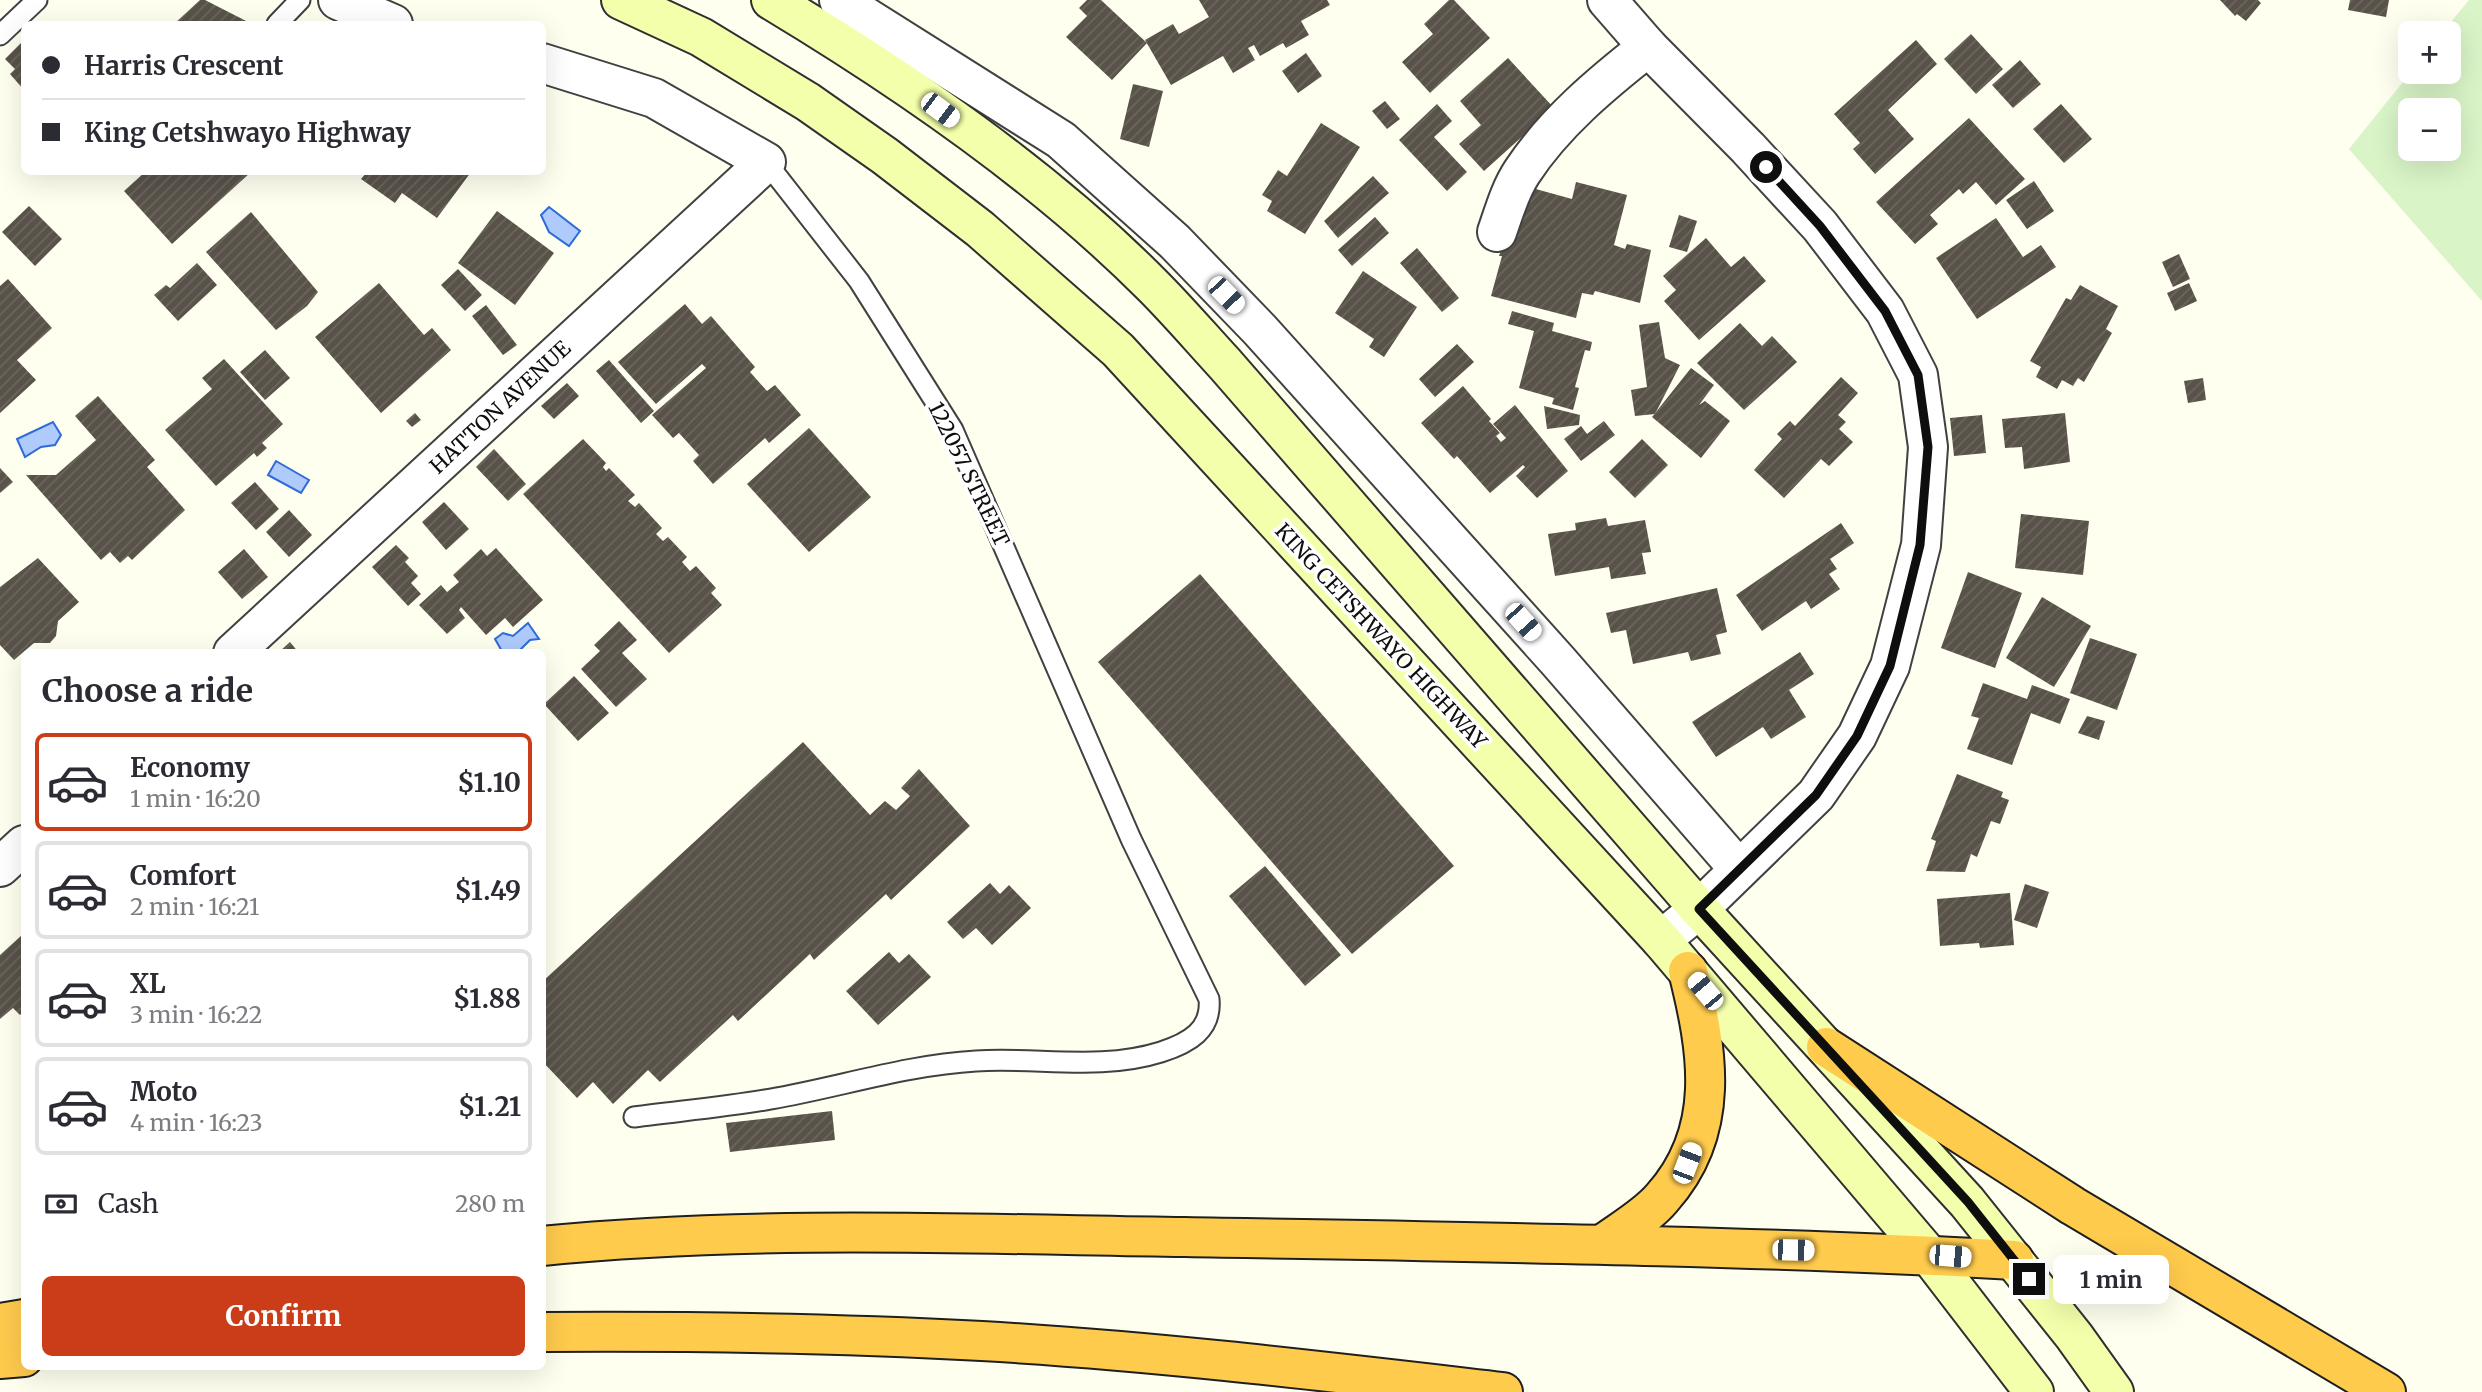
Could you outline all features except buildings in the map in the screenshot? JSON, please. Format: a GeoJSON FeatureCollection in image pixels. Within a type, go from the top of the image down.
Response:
{"type":"FeatureCollection","features":[{"type":"Feature","properties":{"kind":"highway"},"geometry":{"type":"LineString","coordinates":[[1603,1244],[1661,1199],[1687,1163],[1705,1117],[1706,1063],[1688,971]]}},
{"type":"Feature","properties":{"kind":"highway"},"geometry":{"type":"LineString","coordinates":[[1826,1047],[2073,1206],[2386,1392]]}},
{"type":"Feature","properties":{"kind":"highway"},"geometry":{"type":"LineString","coordinates":[[546,1246],[628,1238],[823,1231],[1603,1244],[1928,1254],[2014,1260]]}},
{"type":"Feature","properties":{"kind":"highway"},"geometry":{"type":"LineString","coordinates":[[0,1324],[21,1320]]}},
{"type":"Feature","properties":{"kind":"highway"},"geometry":{"type":"LineString","coordinates":[[546,1332],[673,1331],[982,1341],[1250,1363],[1503,1392]]}},
{"type":"Feature","properties":{"kind":"highway"},"geometry":{"type":"LineString","coordinates":[[0,1359],[21,1357]]}},
{"type":"Feature","properties":{"kind":"main road","name":"KING CETSHWAYO HIGHWAY"},"geometry":{"type":"LineString","coordinates":[[621,0],[701,37],[808,102],[885,156],[980,229],[1118,350],[1661,940],[1928,1254],[2034,1392]]}},
{"type":"Feature","properties":{"kind":"main road"},"geometry":{"type":"LineString","coordinates":[[771,0],[940,110],[1047,192],[1151,285],[1234,374],[1699,909],[1968,1202],[2114,1392]]}},
{"type":"Feature","properties":{"kind":"street"},"geometry":{"type":"LineString","coordinates":[[338,0],[383,14]]}},
{"type":"Feature","properties":{"kind":"street"},"geometry":{"type":"LineString","coordinates":[[839,0],[1061,140],[1175,242],[1259,330],[1558,661],[1738,868]]}},
{"type":"Feature","properties":{"kind":"street"},"geometry":{"type":"LineString","coordinates":[[1607,0],[1648,47],[1748,148],[1820,226],[1885,311],[1918,375],[1928,447],[1920,545],[1890,666],[1857,736],[1816,795],[1738,868],[1699,909],[1661,940]]}},
{"type":"Feature","properties":{"kind":"street"},"geometry":{"type":"LineString","coordinates":[[1497,232],[1521,173],[1539,150],[1604,82],[1648,47]]}},
{"type":"Feature","properties":{"kind":"street","name":"122057 STREET"},"geometry":{"type":"LineString","coordinates":[[546,64],[654,98],[766,162]]}},
{"type":"Feature","properties":{"kind":"street","name":"HATTON AVENUE"},"geometry":{"type":"LineString","coordinates":[[237,649],[766,162]]}},
{"type":"Feature","properties":{"kind":"street"},"geometry":{"type":"LineString","coordinates":[[0,867],[21,848]]}},
{"type":"Feature","properties":{"kind":"lane"},"geometry":{"type":"LineString","coordinates":[[0,35],[37,0]]}},
{"type":"Feature","properties":{"kind":"lane"},"geometry":{"type":"LineString","coordinates":[[279,21],[300,0]]}},
{"type":"Feature","properties":{"kind":"lane","name":"122057 STREET"},"geometry":{"type":"LineString","coordinates":[[634,1117],[772,1099],[893,1071],[976,1061],[1099,1062],[1139,1057],[1186,1042],[1201,1032],[1207,1022],[1209,999],[1131,839],[953,430],[859,281],[766,162]]}},
{"type":"Feature","properties":{"kind":"green space"},"geometry":{"type":"Polygon","coordinates":[[[2469,0],[2482,0],[2482,301],[2349,149],[2401,84],[2461,84],[2461,21],[2452,21],[2469,0]]]}},
{"type":"Feature","properties":{"kind":"water"},"geometry":{"type":"Polygon","coordinates":[[[549,207],[580,231],[569,246],[549,232],[541,215],[549,207]]]}},
{"type":"Feature","properties":{"kind":"water"},"geometry":{"type":"Polygon","coordinates":[[[53,422],[61,435],[55,445],[41,447],[25,457],[17,439],[53,422]]]}},
{"type":"Feature","properties":{"kind":"water"},"geometry":{"type":"Polygon","coordinates":[[[276,461],[309,480],[301,493],[268,475],[276,461]]]}},
{"type":"Feature","properties":{"kind":"water"},"geometry":{"type":"Polygon","coordinates":[[[528,623],[539,639],[530,640],[521,649],[501,649],[495,639],[503,633],[513,636],[528,623]]]}},
{"type":"Feature","properties":{"kind":"route"},"geometry":{"type":"LineString","coordinates":[[1766,167],[1820,226],[1885,311],[1918,375],[1928,447],[1920,545],[1890,666],[1857,736],[1816,795],[1738,868],[1699,909],[1968,1202],[2029,1279]]}}]}
